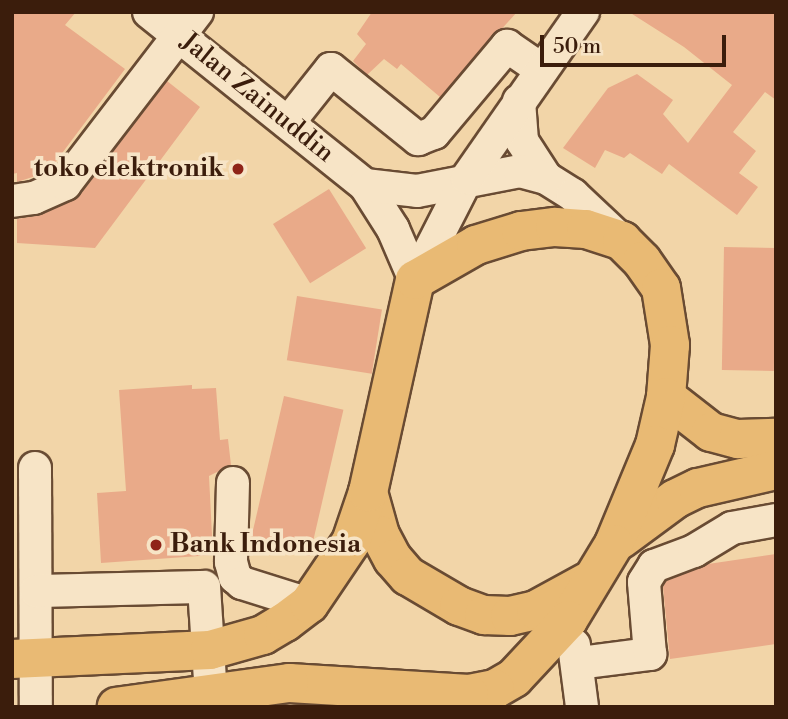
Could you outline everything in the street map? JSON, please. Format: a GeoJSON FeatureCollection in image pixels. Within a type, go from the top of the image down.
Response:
{"type":"FeatureCollection","features":[{"type":"Feature","properties":{"kind":"highway"},"geometry":{"type":"LineString","coordinates":[[24,659],[210,650],[262,635],[309,604],[351,542],[368,492],[415,280],[476,245],[521,231],[586,229],[622,241],[661,288],[667,311],[666,397],[643,485],[614,544],[568,620],[514,678],[495,689],[439,699],[336,695],[289,683],[117,707]]}},
{"type":"Feature","properties":{"kind":"highway"},"geometry":{"type":"LineString","coordinates":[[666,397],[711,432],[738,439],[776,438]]}},
{"type":"Feature","properties":{"kind":"highway"},"geometry":{"type":"LineString","coordinates":[[614,544],[675,499],[698,488],[776,470]]}},
{"type":"Feature","properties":{"kind":"highway"},"geometry":{"type":"LineString","coordinates":[[368,492],[380,535],[393,559],[408,576],[459,606],[484,615],[510,616],[536,610],[594,578]]}},
{"type":"Feature","properties":{"kind":"street","name":"Jalan Zainuddin"},"geometry":{"type":"LineString","coordinates":[[149,12],[189,24],[288,123],[365,185],[393,229],[415,280]]}},
{"type":"Feature","properties":{"kind":"street"},"geometry":{"type":"LineString","coordinates":[[415,280],[467,178],[583,12]]}},
{"type":"Feature","properties":{"kind":"street"},"geometry":{"type":"LineString","coordinates":[[12,201],[34,198],[65,184],[189,24]]}},
{"type":"Feature","properties":{"kind":"street"},"geometry":{"type":"LineString","coordinates":[[288,123],[331,69],[418,139],[434,133],[508,46],[542,69]]}},
{"type":"Feature","properties":{"kind":"street"},"geometry":{"type":"LineString","coordinates":[[519,101],[522,141],[546,178]]}},
{"type":"Feature","properties":{"kind":"street"},"geometry":{"type":"LineString","coordinates":[[365,185],[417,191],[467,178],[520,171],[546,178],[581,201],[622,241]]}},
{"type":"Feature","properties":{"kind":"street"},"geometry":{"type":"LineString","coordinates":[[35,468],[36,591],[24,659],[36,707]]}},
{"type":"Feature","properties":{"kind":"street"},"geometry":{"type":"LineString","coordinates":[[233,483],[230,562],[235,577],[242,583],[309,604]]}},
{"type":"Feature","properties":{"kind":"street"},"geometry":{"type":"LineString","coordinates":[[579,663],[650,654],[644,582],[654,566],[694,551],[732,528],[776,520]]}},
{"type":"Feature","properties":{"kind":"street"},"geometry":{"type":"LineString","coordinates":[[36,591],[199,585],[206,593],[211,695]]}},
{"type":"Feature","properties":{"kind":"street"},"geometry":{"type":"LineString","coordinates":[[568,620],[579,663],[582,707]]}},
{"type":"Feature","properties":{"kind":"building"},"geometry":{"type":"Polygon","coordinates":[[[12,12],[76,12],[65,25],[125,69],[48,172],[17,182],[17,173],[12,174],[12,12]]]}},
{"type":"Feature","properties":{"kind":"building"},"geometry":{"type":"Polygon","coordinates":[[[372,12],[517,12],[440,97],[401,64],[397,69],[384,59],[367,75],[353,61],[366,44],[357,34],[372,12]]]}},
{"type":"Feature","properties":{"kind":"building"},"geometry":{"type":"Polygon","coordinates":[[[629,12],[776,12],[776,100],[765,92],[733,132],[756,151],[739,173],[758,187],[737,215],[669,164],[662,174],[630,153],[624,158],[605,150],[595,168],[563,148],[608,88],[637,74],[673,100],[663,114],[688,143],[732,85],[684,47],[629,12]]]}},
{"type":"Feature","properties":{"kind":"building"},"geometry":{"type":"Polygon","coordinates":[[[167,81],[200,107],[95,248],[17,243],[17,219],[41,215],[80,195],[167,81]]]}},
{"type":"Feature","properties":{"kind":"building"},"geometry":{"type":"Polygon","coordinates":[[[329,189],[366,248],[310,283],[273,224],[329,189]]]}},
{"type":"Feature","properties":{"kind":"building"},"geometry":{"type":"Polygon","coordinates":[[[724,247],[776,248],[774,371],[722,370],[724,247]]]}},
{"type":"Feature","properties":{"kind":"building"},"geometry":{"type":"Polygon","coordinates":[[[297,296],[382,309],[372,374],[287,360],[297,296]]]}},
{"type":"Feature","properties":{"kind":"building"},"geometry":{"type":"Polygon","coordinates":[[[192,385],[192,389],[216,388],[220,440],[228,439],[231,465],[209,476],[213,555],[101,563],[97,493],[126,491],[119,390],[192,385]]]}},
{"type":"Feature","properties":{"kind":"building"},"geometry":{"type":"Polygon","coordinates":[[[284,396],[343,410],[310,556],[250,542],[284,396]]]}},
{"type":"Feature","properties":{"kind":"building"},"geometry":{"type":"Polygon","coordinates":[[[776,554],[776,644],[670,659],[663,587],[666,581],[708,564],[776,554]]]}},
{"type":"Feature","properties":{"kind":"place","name":"toko elektronik"},"geometry":{"type":"Point","coordinates":[238,169]}},
{"type":"Feature","properties":{"kind":"place","name":"Bank Indonesia"},"geometry":{"type":"Point","coordinates":[156,545]}}]}
